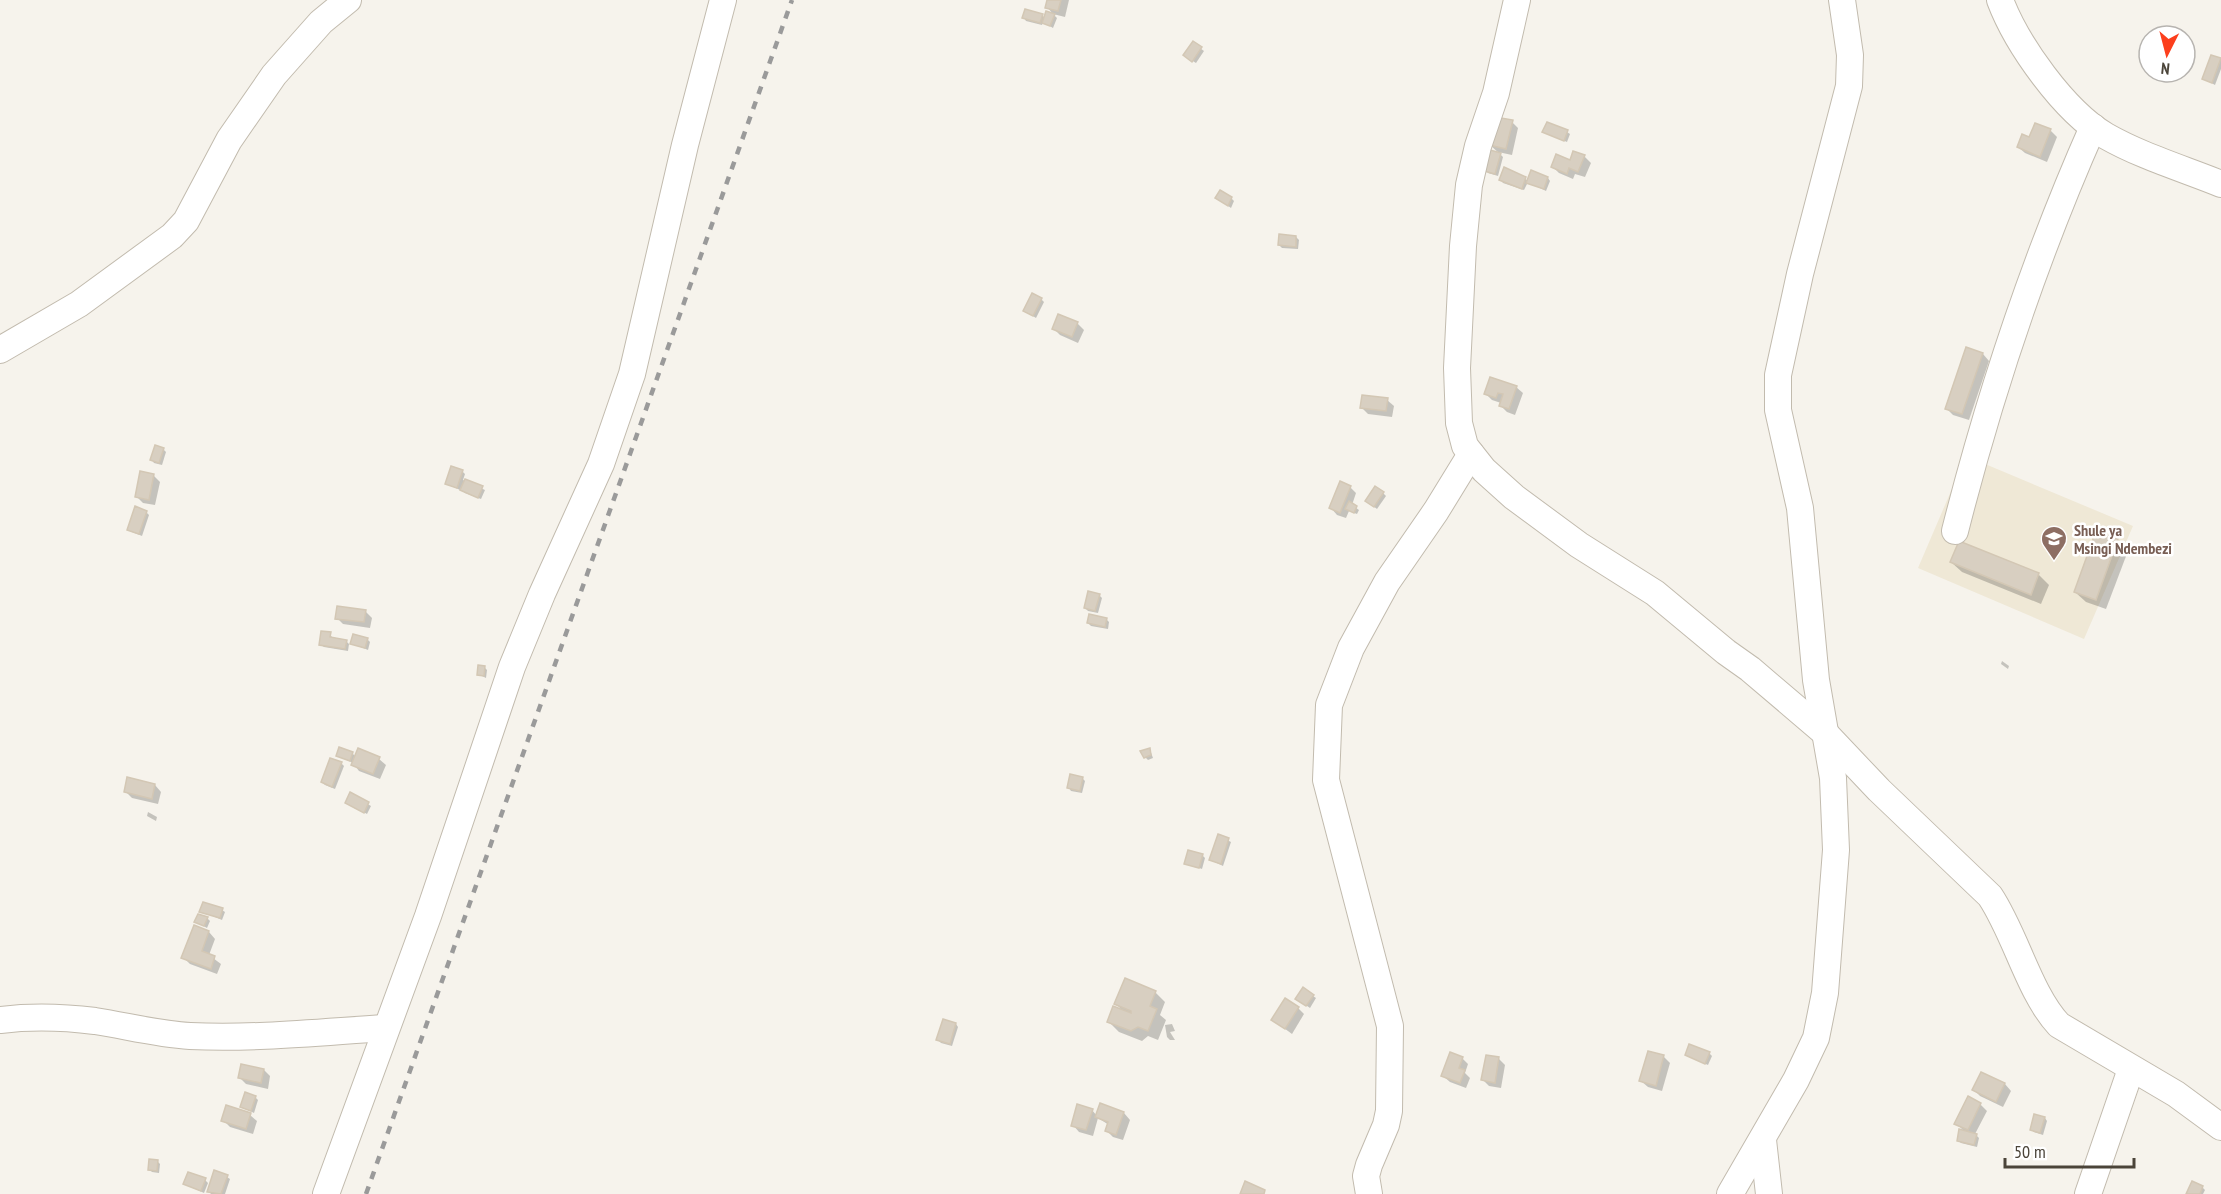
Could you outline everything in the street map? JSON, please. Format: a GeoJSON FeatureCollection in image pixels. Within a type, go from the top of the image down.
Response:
{"type":"FeatureCollection","features":[{"type":"Feature","properties":{"kind":"street"},"geometry":{"type":"LineString","coordinates":[[0,351],[78,304],[172,236],[186,221],[229,140],[274,75],[321,22],[348,0]]}},
{"type":"Feature","properties":{"kind":"street"},"geometry":{"type":"LineString","coordinates":[[326,1194],[428,916],[512,667],[542,594],[601,464],[632,374],[685,145],[723,0]]}},
{"type":"Feature","properties":{"kind":"street"},"geometry":{"type":"LineString","coordinates":[[1517,0],[1496,93],[1478,146],[1471,176],[1463,246],[1457,368],[1458,407],[1461,436],[1471,454],[1484,470],[1514,497],[1579,544],[1654,593],[1750,669],[1824,732],[1879,790],[1990,896],[2002,914],[2052,1018],[2068,1032],[2176,1094],[2221,1127]]}},
{"type":"Feature","properties":{"kind":"street"},"geometry":{"type":"LineString","coordinates":[[1730,1194],[1763,1140],[1816,1038],[1821,1021],[1831,924],[1836,850],[1833,778],[1816,680],[1800,508],[1781,431],[1777,392],[1778,375],[1800,274],[1849,86],[1850,54],[1842,0]]}},
{"type":"Feature","properties":{"kind":"street"},"geometry":{"type":"LineString","coordinates":[[2000,0],[2009,23],[2031,58],[2059,92],[2093,127],[2119,142],[2221,184]]}},
{"type":"Feature","properties":{"kind":"street"},"geometry":{"type":"LineString","coordinates":[[1955,531],[1999,372],[2067,187],[2093,127]]}},
{"type":"Feature","properties":{"kind":"street"},"geometry":{"type":"LineString","coordinates":[[1369,1194],[1366,1183],[1369,1165],[1386,1125],[1389,1111],[1390,1026],[1326,780],[1329,705],[1351,648],[1387,582],[1436,511],[1471,454]]}},
{"type":"Feature","properties":{"kind":"street"},"geometry":{"type":"LineString","coordinates":[[0,1020],[59,1018],[95,1021],[155,1033],[215,1037],[385,1028]]}},
{"type":"Feature","properties":{"kind":"street"},"geometry":{"type":"LineString","coordinates":[[2088,1194],[2131,1069]]}},
{"type":"Feature","properties":{"kind":"street"},"geometry":{"type":"LineString","coordinates":[[1763,1140],[1769,1194]]}},
{"type":"Feature","properties":{"kind":"shaded area"},"geometry":{"type":"Polygon","coordinates":[[[1966,456],[2133,526],[2084,639],[1918,568],[1966,456]]]}},
{"type":"Feature","properties":{"kind":"building"},"geometry":{"type":"Polygon","coordinates":[[[1047,0],[1061,0],[1058,11],[1045,8],[1047,0]]]}},
{"type":"Feature","properties":{"kind":"building"},"geometry":{"type":"Polygon","coordinates":[[[1025,9],[1043,14],[1040,23],[1022,18],[1025,9]]]}},
{"type":"Feature","properties":{"kind":"building"},"geometry":{"type":"Polygon","coordinates":[[[1046,11],[1055,14],[1050,26],[1042,23],[1046,11]]]}},
{"type":"Feature","properties":{"kind":"building"},"geometry":{"type":"Polygon","coordinates":[[[1193,41],[1202,47],[1192,62],[1183,55],[1193,41]]]}},
{"type":"Feature","properties":{"kind":"building"},"geometry":{"type":"Polygon","coordinates":[[[2211,55],[2221,58],[2212,83],[2202,79],[2211,55]]]}},
{"type":"Feature","properties":{"kind":"building"},"geometry":{"type":"Polygon","coordinates":[[[1495,117],[1513,120],[1506,149],[1489,145],[1495,117]]]}},
{"type":"Feature","properties":{"kind":"building"},"geometry":{"type":"Polygon","coordinates":[[[1547,122],[1568,130],[1564,141],[1542,132],[1547,122]]]}},
{"type":"Feature","properties":{"kind":"building"},"geometry":{"type":"Polygon","coordinates":[[[2035,123],[2051,129],[2040,157],[2017,147],[2022,134],[2029,137],[2035,123]]]}},
{"type":"Feature","properties":{"kind":"building"},"geometry":{"type":"Polygon","coordinates":[[[1490,150],[1501,153],[1495,174],[1484,171],[1490,150]]]}},
{"type":"Feature","properties":{"kind":"building"},"geometry":{"type":"Polygon","coordinates":[[[1573,151],[1585,155],[1578,172],[1569,168],[1567,174],[1551,167],[1556,154],[1570,160],[1573,151]]]}},
{"type":"Feature","properties":{"kind":"building"},"geometry":{"type":"Polygon","coordinates":[[[1504,167],[1526,177],[1522,189],[1499,180],[1504,167]]]}},
{"type":"Feature","properties":{"kind":"building"},"geometry":{"type":"Polygon","coordinates":[[[1531,170],[1548,177],[1544,189],[1526,183],[1531,170]]]}},
{"type":"Feature","properties":{"kind":"building"},"geometry":{"type":"Polygon","coordinates":[[[1220,190],[1232,197],[1228,206],[1215,198],[1220,190]]]}},
{"type":"Feature","properties":{"kind":"building"},"geometry":{"type":"Polygon","coordinates":[[[1279,234],[1296,236],[1296,247],[1278,245],[1279,234]]]}},
{"type":"Feature","properties":{"kind":"building"},"geometry":{"type":"Polygon","coordinates":[[[1032,293],[1042,298],[1033,316],[1023,311],[1032,293]]]}},
{"type":"Feature","properties":{"kind":"building"},"geometry":{"type":"Polygon","coordinates":[[[1058,314],[1078,322],[1072,337],[1052,329],[1058,314]]]}},
{"type":"Feature","properties":{"kind":"building"},"geometry":{"type":"Polygon","coordinates":[[[1966,347],[1983,353],[1962,414],[1945,409],[1966,347]]]}},
{"type":"Feature","properties":{"kind":"building"},"geometry":{"type":"Polygon","coordinates":[[[1490,377],[1517,386],[1509,409],[1499,406],[1503,394],[1498,393],[1496,398],[1484,394],[1490,377]]]}},
{"type":"Feature","properties":{"kind":"building"},"geometry":{"type":"Polygon","coordinates":[[[1362,395],[1388,398],[1386,411],[1360,408],[1362,395]]]}},
{"type":"Feature","properties":{"kind":"building"},"geometry":{"type":"Polygon","coordinates":[[[155,445],[164,448],[159,463],[150,460],[155,445]]]}},
{"type":"Feature","properties":{"kind":"building"},"geometry":{"type":"Polygon","coordinates":[[[451,466],[463,470],[457,488],[445,484],[451,466]]]}},
{"type":"Feature","properties":{"kind":"building"},"geometry":{"type":"Polygon","coordinates":[[[140,471],[154,474],[149,500],[135,497],[140,471]]]}},
{"type":"Feature","properties":{"kind":"building"},"geometry":{"type":"Polygon","coordinates":[[[465,479],[483,486],[478,498],[460,490],[465,479]]]}},
{"type":"Feature","properties":{"kind":"building"},"geometry":{"type":"Polygon","coordinates":[[[1340,481],[1351,486],[1340,513],[1329,508],[1340,481]]]}},
{"type":"Feature","properties":{"kind":"building"},"geometry":{"type":"Polygon","coordinates":[[[1375,486],[1384,492],[1374,507],[1365,501],[1375,486]]]}},
{"type":"Feature","properties":{"kind":"building"},"geometry":{"type":"Polygon","coordinates":[[[1349,501],[1357,506],[1354,513],[1345,509],[1349,501]]]}},
{"type":"Feature","properties":{"kind":"building"},"geometry":{"type":"Polygon","coordinates":[[[135,506],[147,511],[139,534],[127,530],[135,506]]]}},
{"type":"Feature","properties":{"kind":"building"},"geometry":{"type":"Polygon","coordinates":[[[2096,531],[2118,539],[2096,600],[2074,592],[2096,531]]]}},
{"type":"Feature","properties":{"kind":"building"},"geometry":{"type":"Polygon","coordinates":[[[1959,541],[2039,573],[2031,595],[1950,562],[1959,541]]]}},
{"type":"Feature","properties":{"kind":"building"},"geometry":{"type":"Polygon","coordinates":[[[1088,591],[1100,594],[1095,611],[1084,608],[1088,591]]]}},
{"type":"Feature","properties":{"kind":"building"},"geometry":{"type":"Polygon","coordinates":[[[337,606],[366,610],[364,622],[335,619],[337,606]]]}},
{"type":"Feature","properties":{"kind":"building"},"geometry":{"type":"Polygon","coordinates":[[[1089,614],[1107,618],[1105,627],[1087,623],[1089,614]]]}},
{"type":"Feature","properties":{"kind":"building"},"geometry":{"type":"Polygon","coordinates":[[[321,631],[331,632],[330,637],[347,640],[345,649],[319,645],[321,631]]]}},
{"type":"Feature","properties":{"kind":"building"},"geometry":{"type":"Polygon","coordinates":[[[353,634],[368,638],[365,648],[350,644],[353,634]]]}},
{"type":"Feature","properties":{"kind":"building"},"geometry":{"type":"Polygon","coordinates":[[[478,665],[485,666],[484,676],[477,675],[478,665]]]}},
{"type":"Feature","properties":{"kind":"building"},"geometry":{"type":"Polygon","coordinates":[[[339,747],[353,752],[350,761],[336,756],[339,747]]]}},
{"type":"Feature","properties":{"kind":"building"},"geometry":{"type":"Polygon","coordinates":[[[358,748],[380,757],[373,774],[351,765],[358,748]]]}},
{"type":"Feature","properties":{"kind":"building"},"geometry":{"type":"Polygon","coordinates":[[[1150,748],[1151,755],[1144,758],[1140,751],[1150,748]]]}},
{"type":"Feature","properties":{"kind":"building"},"geometry":{"type":"Polygon","coordinates":[[[330,758],[342,762],[332,787],[321,782],[330,758]]]}},
{"type":"Feature","properties":{"kind":"building"},"geometry":{"type":"Polygon","coordinates":[[[1070,774],[1083,777],[1080,791],[1067,788],[1070,774]]]}},
{"type":"Feature","properties":{"kind":"building"},"geometry":{"type":"Polygon","coordinates":[[[127,777],[155,784],[152,799],[124,792],[127,777]]]}},
{"type":"Feature","properties":{"kind":"building"},"geometry":{"type":"Polygon","coordinates":[[[350,792],[369,802],[364,813],[345,803],[350,792]]]}},
{"type":"Feature","properties":{"kind":"building"},"geometry":{"type":"Polygon","coordinates":[[[1218,834],[1229,838],[1221,864],[1209,860],[1218,834]]]}},
{"type":"Feature","properties":{"kind":"building"},"geometry":{"type":"Polygon","coordinates":[[[1188,850],[1203,854],[1199,868],[1184,864],[1188,850]]]}},
{"type":"Feature","properties":{"kind":"building"},"geometry":{"type":"Polygon","coordinates":[[[203,902],[223,908],[220,918],[199,912],[203,902]]]}},
{"type":"Feature","properties":{"kind":"building"},"geometry":{"type":"Polygon","coordinates":[[[198,914],[208,917],[204,926],[194,922],[198,914]]]}},
{"type":"Feature","properties":{"kind":"building"},"geometry":{"type":"Polygon","coordinates":[[[194,925],[209,931],[202,951],[215,956],[211,969],[181,958],[194,925]]]}},
{"type":"Feature","properties":{"kind":"building"},"geometry":{"type":"Polygon","coordinates":[[[1125,978],[1156,991],[1150,1006],[1157,1009],[1148,1031],[1138,1027],[1131,1031],[1107,1022],[1113,1006],[1131,1013],[1114,1004],[1125,978]]]}},
{"type":"Feature","properties":{"kind":"building"},"geometry":{"type":"Polygon","coordinates":[[[1303,987],[1314,995],[1306,1006],[1295,999],[1303,987]]]}},
{"type":"Feature","properties":{"kind":"building"},"geometry":{"type":"Polygon","coordinates":[[[1285,998],[1299,1007],[1285,1029],[1271,1020],[1285,998]]]}},
{"type":"Feature","properties":{"kind":"building"},"geometry":{"type":"Polygon","coordinates":[[[943,1019],[956,1023],[950,1044],[936,1040],[943,1019]]]}},
{"type":"Feature","properties":{"kind":"building"},"geometry":{"type":"Polygon","coordinates":[[[1689,1044],[1710,1052],[1705,1064],[1685,1055],[1689,1044]]]}},
{"type":"Feature","properties":{"kind":"building"},"geometry":{"type":"Polygon","coordinates":[[[1648,1051],[1664,1055],[1656,1086],[1639,1081],[1648,1051]]]}},
{"type":"Feature","properties":{"kind":"building"},"geometry":{"type":"Polygon","coordinates":[[[1450,1052],[1463,1057],[1459,1068],[1465,1070],[1460,1083],[1441,1076],[1450,1052]]]}},
{"type":"Feature","properties":{"kind":"building"},"geometry":{"type":"Polygon","coordinates":[[[1486,1055],[1499,1057],[1495,1083],[1481,1080],[1486,1055]]]}},
{"type":"Feature","properties":{"kind":"building"},"geometry":{"type":"Polygon","coordinates":[[[241,1064],[264,1069],[261,1083],[238,1078],[241,1064]]]}},
{"type":"Feature","properties":{"kind":"building"},"geometry":{"type":"Polygon","coordinates":[[[1981,1072],[2005,1083],[1996,1102],[1972,1090],[1981,1072]]]}},
{"type":"Feature","properties":{"kind":"building"},"geometry":{"type":"Polygon","coordinates":[[[245,1092],[256,1096],[251,1111],[240,1107],[245,1092]]]}},
{"type":"Feature","properties":{"kind":"building"},"geometry":{"type":"Polygon","coordinates":[[[1968,1096],[1981,1103],[1968,1130],[1954,1124],[1968,1096]]]}},
{"type":"Feature","properties":{"kind":"building"},"geometry":{"type":"Polygon","coordinates":[[[1100,1103],[1124,1112],[1116,1135],[1105,1131],[1108,1122],[1095,1117],[1100,1103]]]}},
{"type":"Feature","properties":{"kind":"building"},"geometry":{"type":"Polygon","coordinates":[[[1077,1104],[1093,1109],[1086,1130],[1071,1126],[1077,1104]]]}},
{"type":"Feature","properties":{"kind":"building"},"geometry":{"type":"Polygon","coordinates":[[[226,1105],[251,1113],[246,1129],[221,1121],[226,1105]]]}},
{"type":"Feature","properties":{"kind":"building"},"geometry":{"type":"Polygon","coordinates":[[[2034,1114],[2045,1117],[2040,1133],[2030,1130],[2034,1114]]]}},
{"type":"Feature","properties":{"kind":"building"},"geometry":{"type":"Polygon","coordinates":[[[1959,1129],[1977,1134],[1974,1145],[1957,1141],[1959,1129]]]}},
{"type":"Feature","properties":{"kind":"building"},"geometry":{"type":"Polygon","coordinates":[[[149,1159],[158,1160],[157,1171],[148,1170],[149,1159]]]}},
{"type":"Feature","properties":{"kind":"building"},"geometry":{"type":"Polygon","coordinates":[[[214,1170],[228,1175],[221,1194],[207,1192],[214,1170]]]}},
{"type":"Feature","properties":{"kind":"building"},"geometry":{"type":"Polygon","coordinates":[[[188,1172],[206,1178],[201,1191],[183,1184],[188,1172]]]}},
{"type":"Feature","properties":{"kind":"building"},"geometry":{"type":"Polygon","coordinates":[[[1245,1181],[1265,1190],[1264,1194],[1240,1194],[1245,1181]]]}},
{"type":"Feature","properties":{"kind":"building"},"geometry":{"type":"Polygon","coordinates":[[[2192,1181],[2203,1186],[2200,1194],[2186,1194],[2192,1181]]]}},
{"type":"Feature","properties":{"kind":"railway"},"geometry":{"type":"LineString","coordinates":[[366,1194],[792,0]]}},
{"type":"Feature","properties":{"kind":"place","name":"Shule ya Msingi Ndembezi"},"geometry":{"type":"Point","coordinates":[2054,562]}}]}
